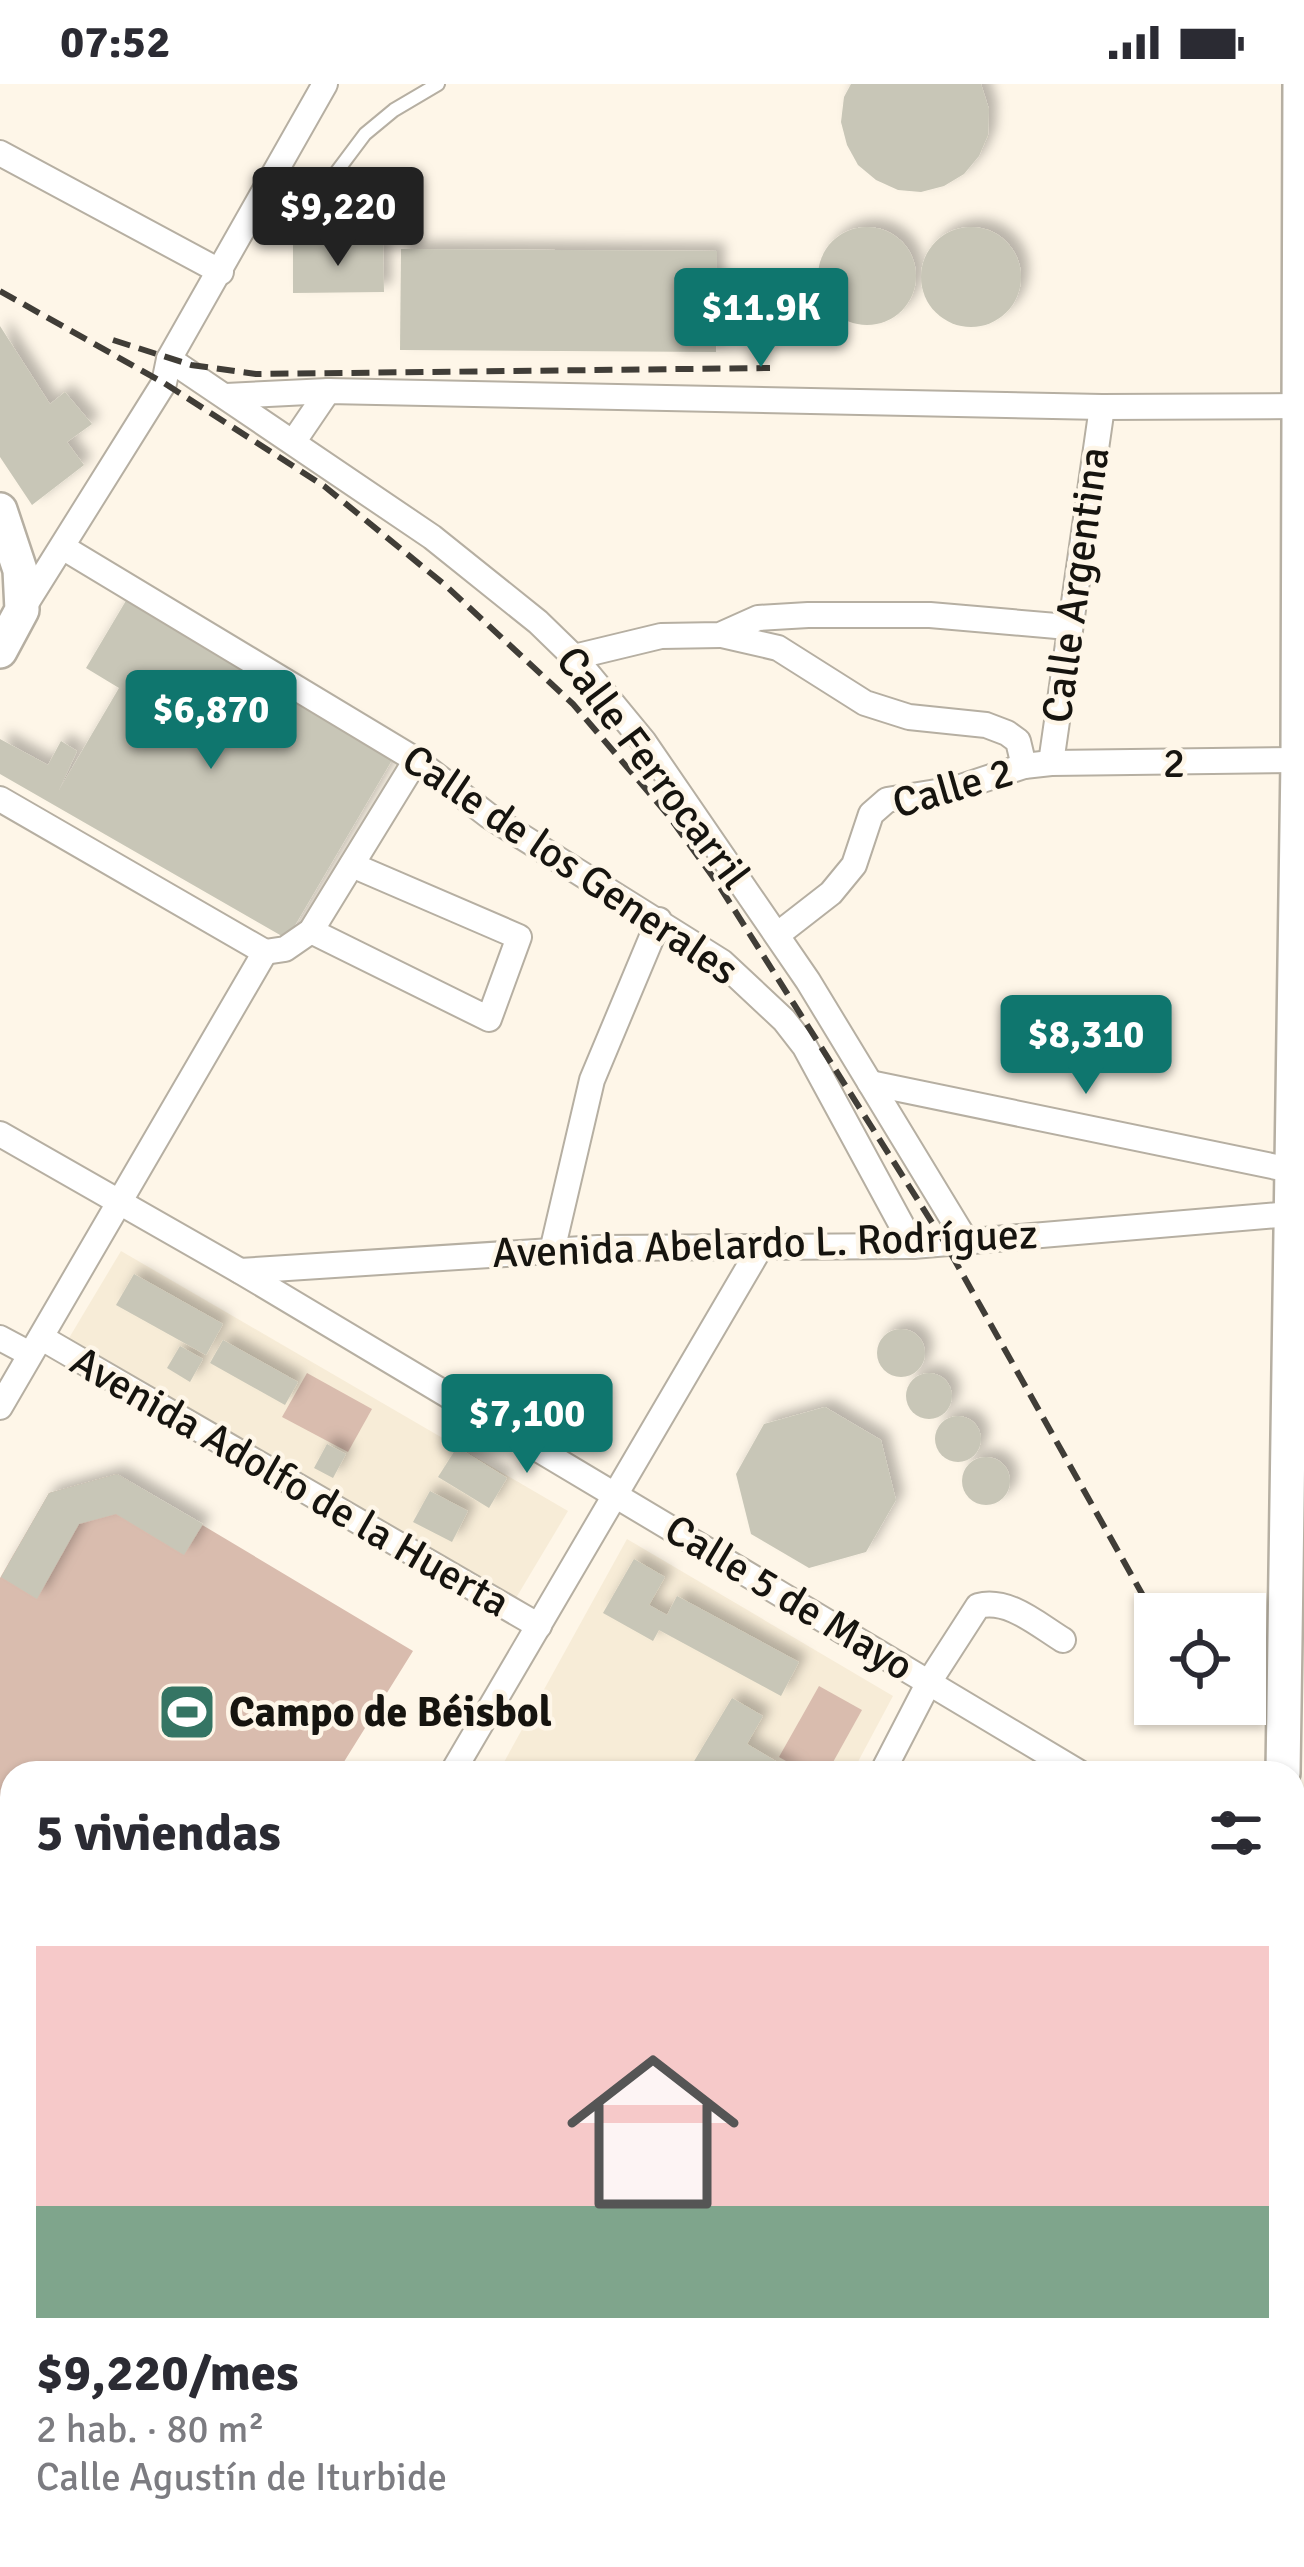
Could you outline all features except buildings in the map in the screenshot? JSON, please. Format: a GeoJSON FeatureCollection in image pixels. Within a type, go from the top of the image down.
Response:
{"type":"FeatureCollection","features":[{"type":"Feature","properties":{"kind":"street"},"geometry":{"type":"LineString","coordinates":[[0,651],[164,383],[170,359],[325,84]]}},
{"type":"Feature","properties":{"kind":"street"},"geometry":{"type":"LineString","coordinates":[[1283,1761],[1295,1436],[1291,1214],[1296,1170],[1300,84]]}},
{"type":"Feature","properties":{"kind":"street"},"geometry":{"type":"LineString","coordinates":[[0,153],[220,272]]}},
{"type":"Feature","properties":{"kind":"street","name":"Calle Ferrocarril"},"geometry":{"type":"LineString","coordinates":[[170,359],[432,537],[574,657],[644,742],[777,935],[966,1241]]}},
{"type":"Feature","properties":{"kind":"street"},"geometry":{"type":"LineString","coordinates":[[226,396],[328,392],[1102,407],[1299,406]]}},
{"type":"Feature","properties":{"kind":"street"},"geometry":{"type":"LineString","coordinates":[[294,441],[328,392]]}},
{"type":"Feature","properties":{"kind":"street","name":"Calle Argentina"},"geometry":{"type":"LineString","coordinates":[[1051,763],[1102,407]]}},
{"type":"Feature","properties":{"kind":"street"},"geometry":{"type":"LineString","coordinates":[[0,510],[20,570],[22,610]]}},
{"type":"Feature","properties":{"kind":"street","name":"Calle de los Generales"},"geometry":{"type":"LineString","coordinates":[[64,548],[416,760],[489,816],[722,962],[784,1020],[805,1047],[913,1246]]}},
{"type":"Feature","properties":{"kind":"street"},"geometry":{"type":"LineString","coordinates":[[720,635],[758,618],[808,615],[930,615],[1068,627]]}},
{"type":"Feature","properties":{"kind":"street"},"geometry":{"type":"LineString","coordinates":[[574,657],[662,636],[720,635],[778,648],[865,703],[909,717],[986,725],[1007,733],[1018,741],[1024,766]]}},
{"type":"Feature","properties":{"kind":"street"},"geometry":{"type":"LineString","coordinates":[[0,799],[265,952],[285,949],[311,931],[416,760]]}},
{"type":"Feature","properties":{"kind":"street","name":"2"},"geometry":{"type":"LineString","coordinates":[[1051,763],[1298,760]]}},
{"type":"Feature","properties":{"kind":"street","name":"Calle 2"},"geometry":{"type":"LineString","coordinates":[[777,935],[831,893],[854,865],[871,814],[887,800],[955,789],[1024,766],[1051,763]]}},
{"type":"Feature","properties":{"kind":"street"},"geometry":{"type":"LineString","coordinates":[[311,931],[490,1019],[519,937],[352,865]]}},
{"type":"Feature","properties":{"kind":"street"},"geometry":{"type":"LineString","coordinates":[[552,1251],[592,1080],[659,920]]}},
{"type":"Feature","properties":{"kind":"street"},"geometry":{"type":"LineString","coordinates":[[0,1407],[265,952]]}},
{"type":"Feature","properties":{"kind":"street"},"geometry":{"type":"LineString","coordinates":[[870,1083],[1296,1170]]}},
{"type":"Feature","properties":{"kind":"street","name":"Calle 5 de Mayo"},"geometry":{"type":"LineString","coordinates":[[0,1134],[240,1271],[1060,1761]]}},
{"type":"Feature","properties":{"kind":"street","name":"Avenida Abelardo L. Rodríguez"},"geometry":{"type":"LineString","coordinates":[[240,1271],[552,1251],[913,1246],[1291,1214]]}},
{"type":"Feature","properties":{"kind":"street"},"geometry":{"type":"LineString","coordinates":[[459,1761],[760,1248]]}},
{"type":"Feature","properties":{"kind":"street","name":"Avenida Adolfo de la Huerta"},"geometry":{"type":"LineString","coordinates":[[0,1338],[36,1346],[539,1626]]}},
{"type":"Feature","properties":{"kind":"street"},"geometry":{"type":"LineString","coordinates":[[888,1761],[929,1682],[978,1606],[1004,1604],[1063,1640]]}},
{"type":"Feature","properties":{"kind":"lane"},"geometry":{"type":"LineString","coordinates":[[245,228],[295,214],[320,194],[365,134],[438,84]]}},
{"type":"Feature","properties":{"kind":"shaded area"},"geometry":{"type":"Polygon","coordinates":[[[121,1251],[568,1511],[516,1598],[69,1338],[121,1251]]]}},
{"type":"Feature","properties":{"kind":"shaded area"},"geometry":{"type":"Polygon","coordinates":[[[307,1373],[372,1409],[348,1452],[282,1417],[307,1373]]]}},
{"type":"Feature","properties":{"kind":"shaded area","name":"Campo de Béisbol"},"geometry":{"type":"Polygon","coordinates":[[[117,1474],[413,1651],[344,1761],[0,1761],[0,1578],[49,1493],[117,1474]]]}},
{"type":"Feature","properties":{"kind":"shaded area"},"geometry":{"type":"Polygon","coordinates":[[[627,1539],[893,1696],[858,1761],[505,1761],[627,1539]]]}},
{"type":"Feature","properties":{"kind":"shaded area"},"geometry":{"type":"Polygon","coordinates":[[[819,1686],[862,1710],[834,1761],[779,1757],[819,1686]]]}},
{"type":"Feature","properties":{"kind":"railway"},"geometry":{"type":"LineString","coordinates":[[0,291],[164,383],[324,486],[445,585],[573,704],[668,815],[718,884],[945,1243],[1142,1593]]}},
{"type":"Feature","properties":{"kind":"railway"},"geometry":{"type":"LineString","coordinates":[[113,340],[191,365],[256,374],[770,368]]}},
{"type":"Feature","properties":{"kind":"place","name":"Campo de Béisbol"},"geometry":{"type":"Point","coordinates":[187,1712]}}]}
